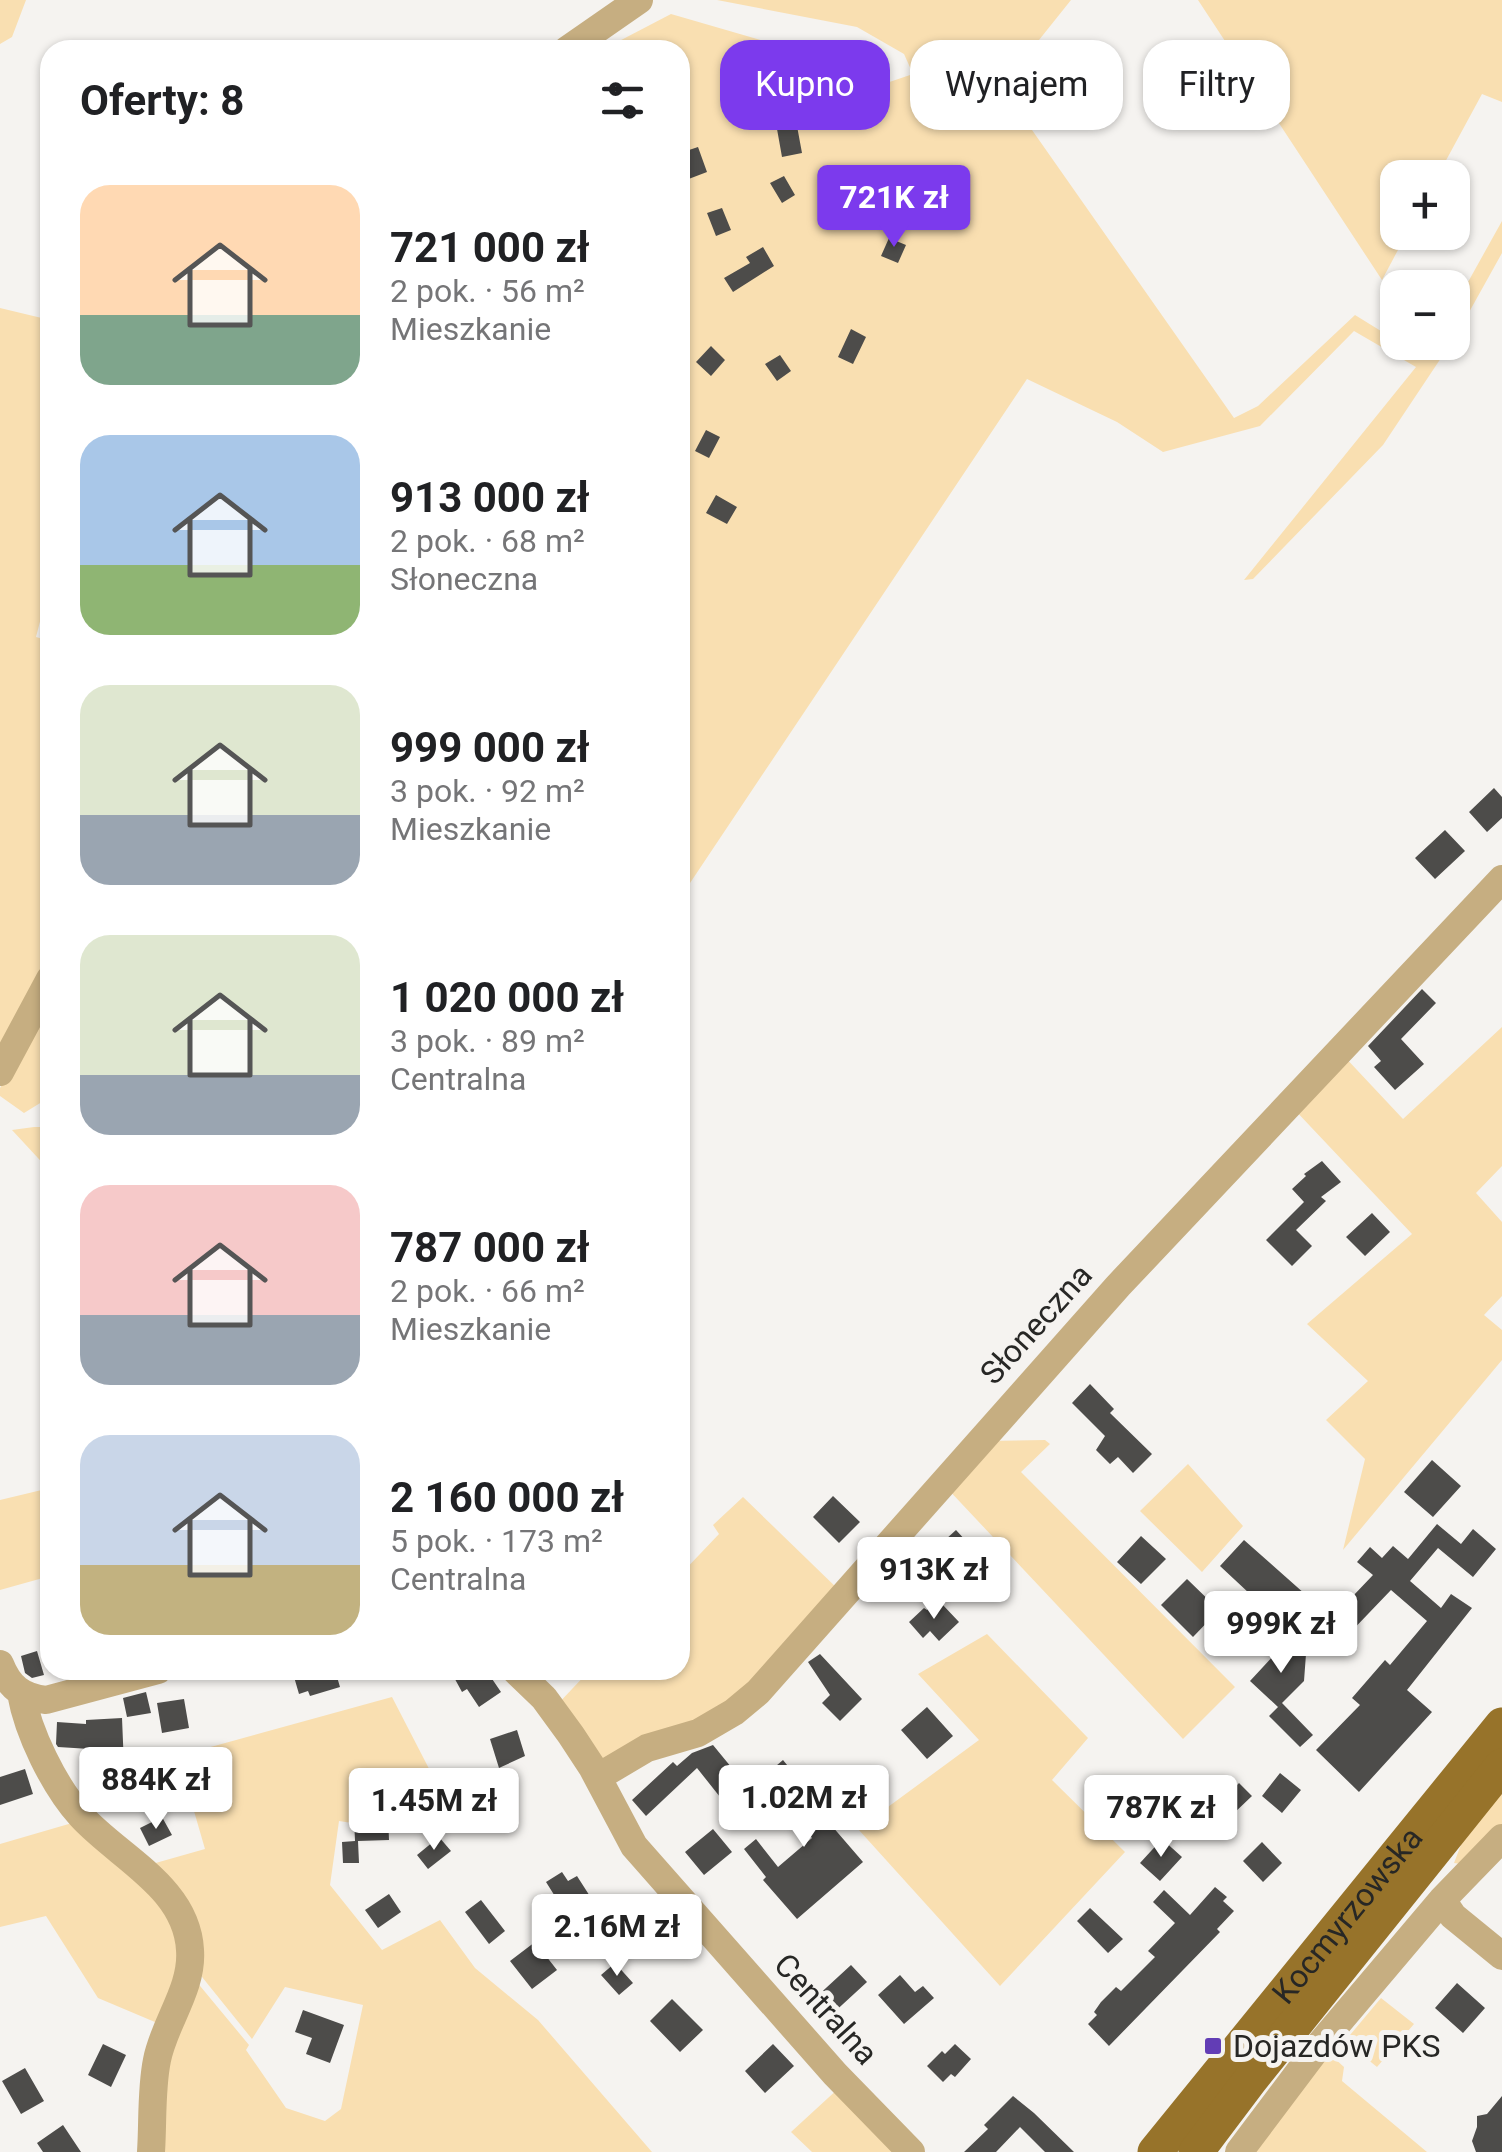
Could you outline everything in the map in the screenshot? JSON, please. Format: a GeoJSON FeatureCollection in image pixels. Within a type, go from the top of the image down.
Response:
{"type":"FeatureCollection","features":[{"type":"Feature","properties":{"kind":"main road","name":"Kocmyrzowska"},"geometry":{"type":"LineString","coordinates":[[1155,2152],[1502,1724]]}},
{"type":"Feature","properties":{"kind":"main road","name":"Kocmyrzowska"},"geometry":{"type":"LineString","coordinates":[[1196,2152],[1502,1766]]}},
{"type":"Feature","properties":{"kind":"street"},"geometry":{"type":"LineString","coordinates":[[581,40],[639,0]]}},
{"type":"Feature","properties":{"kind":"street","name":"Słoneczna"},"geometry":{"type":"LineString","coordinates":[[598,1777],[647,1748],[698,1732],[734,1712],[758,1692],[1118,1286],[1502,878]]}},
{"type":"Feature","properties":{"kind":"street"},"geometry":{"type":"LineString","coordinates":[[0,1072],[40,997]]}},
{"type":"Feature","properties":{"kind":"street"},"geometry":{"type":"LineString","coordinates":[[0,1664],[7,1680],[21,1693],[46,1700],[121,1680]]}},
{"type":"Feature","properties":{"kind":"street","name":"Centralna"},"geometry":{"type":"LineString","coordinates":[[525,1680],[544,1698],[598,1777],[634,1846],[835,2074],[912,2152]]}},
{"type":"Feature","properties":{"kind":"street"},"geometry":{"type":"LineString","coordinates":[[21,1693],[38,1744],[82,1818],[141,1866],[162,1890],[178,1915],[190,1946],[190,1968],[156,2062],[150,2152]]}},
{"type":"Feature","properties":{"kind":"street"},"geometry":{"type":"LineString","coordinates":[[1239,2152],[1321,2043],[1442,1900],[1502,1838]]}},
{"type":"Feature","properties":{"kind":"street"},"geometry":{"type":"LineString","coordinates":[[1442,1900],[1453,1916],[1502,1956]]}},
{"type":"Feature","properties":{"kind":"shaded area"},"geometry":{"type":"Polygon","coordinates":[[[0,0],[26,0],[12,37],[0,44],[0,0]]]}},
{"type":"Feature","properties":{"kind":"shaded area"},"geometry":{"type":"Polygon","coordinates":[[[717,0],[1071,0],[1039,40],[910,40],[910,67],[904,54],[890,46],[890,40],[880,40],[857,27],[717,0]]]}},
{"type":"Feature","properties":{"kind":"shaded area"},"geometry":{"type":"Polygon","coordinates":[[[1198,0],[1502,0],[1502,102],[1482,94],[1446,160],[1380,160],[1380,250],[1398,250],[1387,270],[1380,270],[1380,277],[1283,130],[1290,130],[1290,40],[1224,40],[1198,0]]]}},
{"type":"Feature","properties":{"kind":"shaded area"},"geometry":{"type":"Polygon","coordinates":[[[671,14],[761,40],[720,40],[720,130],[890,130],[890,82],[910,75],[910,130],[1032,130],[1234,418],[1258,406],[1355,315],[1380,330],[1380,346],[1354,331],[1260,426],[1163,452],[1117,422],[1027,379],[690,883],[690,40],[621,40],[671,14]]]}},
{"type":"Feature","properties":{"kind":"shaded area"},"geometry":{"type":"Polygon","coordinates":[[[1502,221],[1502,253],[1470,310],[1470,278],[1502,221]]]}},
{"type":"Feature","properties":{"kind":"shaded area"},"geometry":{"type":"Polygon","coordinates":[[[0,308],[40,318],[40,622],[36,637],[40,638],[40,982],[0,1061],[0,308]]]}},
{"type":"Feature","properties":{"kind":"shaded area"},"geometry":{"type":"Polygon","coordinates":[[[1404,360],[1440,360],[1383,445],[1253,579],[1244,580],[1416,367],[1404,360]]]}},
{"type":"Feature","properties":{"kind":"shaded area"},"geometry":{"type":"Polygon","coordinates":[[[40,1017],[40,1103],[24,1113],[0,1096],[0,1088],[40,1017]]]}},
{"type":"Feature","properties":{"kind":"shaded area"},"geometry":{"type":"Polygon","coordinates":[[[1502,1027],[1502,1166],[1476,1193],[1502,1222],[1502,1296],[1484,1315],[1502,1330],[1502,1360],[1343,1550],[1365,1459],[1326,1420],[1368,1381],[1307,1324],[1412,1234],[1293,1108],[1342,1054],[1403,1119],[1502,1027]]]}},
{"type":"Feature","properties":{"kind":"shaded area"},"geometry":{"type":"Polygon","coordinates":[[[40,1127],[40,1160],[12,1130],[40,1127]]]}},
{"type":"Feature","properties":{"kind":"shaded area"},"geometry":{"type":"Polygon","coordinates":[[[1045,1440],[1050,1444],[1021,1472],[1235,1687],[1183,1739],[945,1486],[986,1441],[1045,1440]]]}},
{"type":"Feature","properties":{"kind":"shaded area"},"geometry":{"type":"Polygon","coordinates":[[[1188,1464],[1243,1526],[1202,1572],[1140,1511],[1188,1464]]]}},
{"type":"Feature","properties":{"kind":"shaded area"},"geometry":{"type":"Polygon","coordinates":[[[40,1490],[40,1579],[0,1590],[0,1500],[40,1490]]]}},
{"type":"Feature","properties":{"kind":"shaded area"},"geometry":{"type":"Polygon","coordinates":[[[743,1497],[842,1593],[756,1690],[600,1772],[555,1707],[581,1680],[690,1680],[690,1564],[719,1534],[713,1525],[743,1497]]]}},
{"type":"Feature","properties":{"kind":"shaded area"},"geometry":{"type":"Polygon","coordinates":[[[987,1634],[1088,1738],[1052,1780],[1125,1852],[1000,1986],[858,1829],[979,1740],[918,1674],[987,1634]]]}},
{"type":"Feature","properties":{"kind":"shaded area"},"geometry":{"type":"Polygon","coordinates":[[[392,1697],[456,1821],[417,1833],[339,1821],[330,1885],[382,1950],[440,1920],[475,1968],[538,2020],[652,2152],[156,2152],[161,2065],[191,1975],[249,2045],[246,2050],[286,2108],[325,2121],[341,2109],[363,2005],[285,1987],[252,2039],[194,1967],[145,1866],[205,1849],[178,1756],[392,1697]]]}},
{"type":"Feature","properties":{"kind":"shaded area"},"geometry":{"type":"Polygon","coordinates":[[[1502,1789],[1502,1825],[1461,1864],[1454,1863],[1464,1837],[1502,1789]]]}},
{"type":"Feature","properties":{"kind":"shaded area"},"geometry":{"type":"Polygon","coordinates":[[[79,1821],[174,1916],[185,1946],[162,2025],[98,1998],[46,1916],[0,1927],[0,1844],[79,1821]]]}},
{"type":"Feature","properties":{"kind":"shaded area"},"geometry":{"type":"Polygon","coordinates":[[[1381,1998],[1414,2024],[1377,2067],[1345,2041],[1381,1998]]]}},
{"type":"Feature","properties":{"kind":"shaded area"},"geometry":{"type":"Polygon","coordinates":[[[1333,2057],[1344,2067],[1342,2081],[1427,2152],[1253,2152],[1321,2059],[1333,2057]]]}},
{"type":"Feature","properties":{"kind":"shaded area"},"geometry":{"type":"Polygon","coordinates":[[[840,2087],[905,2152],[812,2152],[791,2132],[840,2087]]]}},
{"type":"Feature","properties":{"kind":"building"},"geometry":{"type":"Polygon","coordinates":[[[777,130],[798,130],[802,153],[782,157],[777,130]]]}},
{"type":"Feature","properties":{"kind":"building"},"geometry":{"type":"Polygon","coordinates":[[[698,147],[707,172],[690,178],[690,150],[698,147]]]}},
{"type":"Feature","properties":{"kind":"building"},"geometry":{"type":"Polygon","coordinates":[[[862,171],[864,187],[844,188],[843,172],[862,171]]]}},
{"type":"Feature","properties":{"kind":"building"},"geometry":{"type":"Polygon","coordinates":[[[784,176],[795,195],[782,203],[770,183],[784,176]]]}},
{"type":"Feature","properties":{"kind":"building"},"geometry":{"type":"Polygon","coordinates":[[[722,208],[731,230],[716,236],[707,213],[722,208]]]}},
{"type":"Feature","properties":{"kind":"building"},"geometry":{"type":"Polygon","coordinates":[[[889,238],[906,245],[898,263],[881,256],[889,238]]]}},
{"type":"Feature","properties":{"kind":"building"},"geometry":{"type":"Polygon","coordinates":[[[763,247],[774,266],[733,292],[724,278],[750,263],[746,257],[763,247]]]}},
{"type":"Feature","properties":{"kind":"building"},"geometry":{"type":"Polygon","coordinates":[[[851,329],[866,337],[853,364],[838,357],[851,329]]]}},
{"type":"Feature","properties":{"kind":"building"},"geometry":{"type":"Polygon","coordinates":[[[711,346],[725,360],[711,376],[696,362],[711,346]]]}},
{"type":"Feature","properties":{"kind":"building"},"geometry":{"type":"Polygon","coordinates":[[[780,355],[791,371],[777,381],[765,364],[780,355]]]}},
{"type":"Feature","properties":{"kind":"building"},"geometry":{"type":"Polygon","coordinates":[[[706,430],[720,437],[709,458],[695,451],[706,430]]]}},
{"type":"Feature","properties":{"kind":"building"},"geometry":{"type":"Polygon","coordinates":[[[716,495],[737,507],[727,524],[706,513],[716,495]]]}},
{"type":"Feature","properties":{"kind":"building"},"geometry":{"type":"Polygon","coordinates":[[[1494,788],[1502,797],[1502,818],[1487,832],[1469,812],[1494,788]]]}},
{"type":"Feature","properties":{"kind":"building"},"geometry":{"type":"Polygon","coordinates":[[[1445,830],[1465,851],[1435,879],[1415,858],[1445,830]]]}},
{"type":"Feature","properties":{"kind":"building"},"geometry":{"type":"Polygon","coordinates":[[[1422,989],[1436,1003],[1401,1039],[1424,1064],[1395,1090],[1374,1067],[1381,1061],[1368,1046],[1422,989]]]}},
{"type":"Feature","properties":{"kind":"building"},"geometry":{"type":"Polygon","coordinates":[[[1322,1161],[1341,1182],[1321,1197],[1326,1201],[1296,1230],[1312,1246],[1292,1266],[1266,1240],[1304,1202],[1292,1189],[1322,1161]]]}},
{"type":"Feature","properties":{"kind":"building"},"geometry":{"type":"Polygon","coordinates":[[[1372,1213],[1390,1232],[1365,1256],[1346,1237],[1372,1213]]]}},
{"type":"Feature","properties":{"kind":"building"},"geometry":{"type":"Polygon","coordinates":[[[1090,1384],[1114,1409],[1110,1413],[1152,1454],[1133,1473],[1118,1457],[1110,1464],[1096,1450],[1105,1436],[1072,1403],[1090,1384]]]}},
{"type":"Feature","properties":{"kind":"building"},"geometry":{"type":"Polygon","coordinates":[[[1432,1460],[1461,1486],[1433,1517],[1404,1492],[1432,1460]]]}},
{"type":"Feature","properties":{"kind":"building"},"geometry":{"type":"Polygon","coordinates":[[[833,1496],[860,1522],[839,1543],[813,1517],[833,1496]]]}},
{"type":"Feature","properties":{"kind":"building"},"geometry":{"type":"Polygon","coordinates":[[[1437,1524],[1461,1544],[1473,1529],[1496,1549],[1473,1577],[1438,1548],[1410,1581],[1441,1608],[1451,1594],[1472,1608],[1407,1690],[1432,1712],[1359,1792],[1316,1750],[1360,1705],[1352,1698],[1385,1660],[1390,1665],[1427,1621],[1391,1590],[1345,1638],[1334,1629],[1315,1648],[1283,1618],[1280,1622],[1220,1566],[1244,1540],[1332,1618],[1373,1575],[1357,1562],[1370,1547],[1382,1558],[1393,1546],[1408,1559],[1437,1524]]]}},
{"type":"Feature","properties":{"kind":"building"},"geometry":{"type":"Polygon","coordinates":[[[956,1530],[977,1553],[959,1577],[934,1550],[956,1530]]]}},
{"type":"Feature","properties":{"kind":"building"},"geometry":{"type":"Polygon","coordinates":[[[1141,1536],[1166,1559],[1141,1584],[1117,1562],[1141,1536]]]}},
{"type":"Feature","properties":{"kind":"building"},"geometry":{"type":"Polygon","coordinates":[[[1187,1579],[1219,1610],[1193,1637],[1161,1605],[1187,1579]]]}},
{"type":"Feature","properties":{"kind":"building"},"geometry":{"type":"Polygon","coordinates":[[[942,1604],[959,1622],[939,1641],[930,1631],[923,1638],[909,1622],[924,1608],[931,1606],[935,1611],[942,1604]]]}},
{"type":"Feature","properties":{"kind":"building"},"geometry":{"type":"Polygon","coordinates":[[[37,1651],[40,1676],[32,1678],[25,1673],[21,1656],[37,1651]]]}},
{"type":"Feature","properties":{"kind":"building"},"geometry":{"type":"Polygon","coordinates":[[[1276,1653],[1306,1654],[1304,1681],[1278,1707],[1250,1681],[1276,1653]]]}},
{"type":"Feature","properties":{"kind":"building"},"geometry":{"type":"Polygon","coordinates":[[[820,1654],[862,1699],[840,1721],[822,1703],[830,1695],[808,1662],[820,1654]]]}},
{"type":"Feature","properties":{"kind":"building"},"geometry":{"type":"Polygon","coordinates":[[[295,1680],[338,1680],[340,1687],[310,1696],[308,1691],[299,1694],[295,1680]]]}},
{"type":"Feature","properties":{"kind":"building"},"geometry":{"type":"Polygon","coordinates":[[[455,1680],[493,1680],[501,1692],[479,1707],[467,1689],[462,1692],[455,1680]]]}},
{"type":"Feature","properties":{"kind":"building"},"geometry":{"type":"Polygon","coordinates":[[[146,1692],[151,1713],[127,1717],[123,1698],[146,1692]]]}},
{"type":"Feature","properties":{"kind":"building"},"geometry":{"type":"Polygon","coordinates":[[[184,1699],[189,1728],[162,1733],[157,1703],[184,1699]]]}},
{"type":"Feature","properties":{"kind":"building"},"geometry":{"type":"Polygon","coordinates":[[[1282,1703],[1313,1735],[1300,1747],[1269,1716],[1282,1703]]]}},
{"type":"Feature","properties":{"kind":"building"},"geometry":{"type":"Polygon","coordinates":[[[927,1707],[953,1736],[927,1759],[901,1730],[927,1707]]]}},
{"type":"Feature","properties":{"kind":"building"},"geometry":{"type":"Polygon","coordinates":[[[122,1718],[124,1766],[91,1767],[90,1749],[56,1744],[57,1722],[86,1724],[86,1720],[122,1718]]]}},
{"type":"Feature","properties":{"kind":"building"},"geometry":{"type":"Polygon","coordinates":[[[517,1730],[525,1756],[499,1768],[490,1739],[517,1730]]]}},
{"type":"Feature","properties":{"kind":"building"},"geometry":{"type":"Polygon","coordinates":[[[713,1745],[736,1773],[746,1765],[755,1776],[724,1802],[697,1768],[646,1816],[632,1800],[673,1762],[677,1766],[692,1753],[713,1745]]]}},
{"type":"Feature","properties":{"kind":"building"},"geometry":{"type":"Polygon","coordinates":[[[783,1760],[817,1802],[813,1804],[863,1862],[797,1919],[763,1880],[766,1877],[744,1849],[756,1839],[778,1867],[812,1838],[763,1777],[783,1760]]]}},
{"type":"Feature","properties":{"kind":"building"},"geometry":{"type":"Polygon","coordinates":[[[25,1769],[33,1794],[0,1805],[0,1777],[25,1769]]]}},
{"type":"Feature","properties":{"kind":"building"},"geometry":{"type":"Polygon","coordinates":[[[1280,1773],[1301,1790],[1282,1813],[1262,1796],[1280,1773]]]}},
{"type":"Feature","properties":{"kind":"building"},"geometry":{"type":"Polygon","coordinates":[[[1239,1783],[1252,1796],[1232,1815],[1220,1803],[1239,1783]]]}},
{"type":"Feature","properties":{"kind":"building"},"geometry":{"type":"Polygon","coordinates":[[[1199,1785],[1215,1801],[1190,1827],[1174,1812],[1199,1785]]]}},
{"type":"Feature","properties":{"kind":"building"},"geometry":{"type":"Polygon","coordinates":[[[388,1816],[389,1840],[358,1841],[359,1863],[343,1863],[342,1842],[355,1841],[354,1817],[388,1816]]]}},
{"type":"Feature","properties":{"kind":"building"},"geometry":{"type":"Polygon","coordinates":[[[162,1817],[172,1835],[149,1846],[140,1828],[162,1817]]]}},
{"type":"Feature","properties":{"kind":"building"},"geometry":{"type":"Polygon","coordinates":[[[713,1829],[732,1852],[704,1875],[685,1852],[713,1829]]]}},
{"type":"Feature","properties":{"kind":"building"},"geometry":{"type":"Polygon","coordinates":[[[439,1837],[451,1851],[428,1869],[417,1855],[439,1837]]]}},
{"type":"Feature","properties":{"kind":"building"},"geometry":{"type":"Polygon","coordinates":[[[1162,1839],[1182,1857],[1160,1881],[1140,1863],[1162,1839]]]}},
{"type":"Feature","properties":{"kind":"building"},"geometry":{"type":"Polygon","coordinates":[[[1262,1842],[1282,1863],[1263,1882],[1243,1861],[1262,1842]]]}},
{"type":"Feature","properties":{"kind":"building"},"geometry":{"type":"Polygon","coordinates":[[[562,1872],[568,1881],[577,1876],[593,1901],[568,1917],[546,1882],[562,1872]]]}},
{"type":"Feature","properties":{"kind":"building"},"geometry":{"type":"Polygon","coordinates":[[[1215,1887],[1227,1897],[1223,1901],[1234,1911],[1217,1929],[1220,1932],[1109,2046],[1088,2024],[1097,2015],[1094,2012],[1116,1987],[1121,1991],[1155,1957],[1148,1951],[1175,1923],[1153,1902],[1164,1890],[1190,1915],[1215,1887]]]}},
{"type":"Feature","properties":{"kind":"building"},"geometry":{"type":"Polygon","coordinates":[[[389,1894],[401,1912],[378,1928],[365,1910],[389,1894]]]}},
{"type":"Feature","properties":{"kind":"building"},"geometry":{"type":"Polygon","coordinates":[[[481,1900],[505,1931],[489,1944],[465,1912],[481,1900]]]}},
{"type":"Feature","properties":{"kind":"building"},"geometry":{"type":"Polygon","coordinates":[[[628,1906],[652,1933],[624,1958],[610,1942],[611,1933],[605,1927],[628,1906]]]}},
{"type":"Feature","properties":{"kind":"building"},"geometry":{"type":"Polygon","coordinates":[[[1090,1908],[1123,1939],[1108,1953],[1077,1921],[1090,1908]]]}},
{"type":"Feature","properties":{"kind":"building"},"geometry":{"type":"Polygon","coordinates":[[[535,1942],[557,1970],[532,1989],[510,1961],[535,1942]]]}},
{"type":"Feature","properties":{"kind":"building"},"geometry":{"type":"Polygon","coordinates":[[[615,1963],[633,1983],[619,1995],[601,1975],[615,1963]]]}},
{"type":"Feature","properties":{"kind":"building"},"geometry":{"type":"Polygon","coordinates":[[[851,1965],[867,1982],[830,2016],[814,1999],[851,1965]]]}},
{"type":"Feature","properties":{"kind":"building"},"geometry":{"type":"Polygon","coordinates":[[[900,1975],[915,1992],[923,1986],[934,1998],[904,2024],[878,1995],[900,1975]]]}},
{"type":"Feature","properties":{"kind":"building"},"geometry":{"type":"Polygon","coordinates":[[[1457,1983],[1485,2008],[1463,2033],[1435,2008],[1457,1983]]]}},
{"type":"Feature","properties":{"kind":"building"},"geometry":{"type":"Polygon","coordinates":[[[672,1999],[703,2030],[680,2052],[650,2021],[672,1999]]]}},
{"type":"Feature","properties":{"kind":"building"},"geometry":{"type":"Polygon","coordinates":[[[303,2010],[344,2025],[330,2063],[306,2054],[312,2038],[295,2032],[303,2010]]]}},
{"type":"Feature","properties":{"kind":"building"},"geometry":{"type":"Polygon","coordinates":[[[103,2044],[126,2055],[111,2087],[88,2075],[103,2044]]]}},
{"type":"Feature","properties":{"kind":"building"},"geometry":{"type":"Polygon","coordinates":[[[773,2044],[794,2066],[765,2093],[745,2071],[773,2044]]]}},
{"type":"Feature","properties":{"kind":"building"},"geometry":{"type":"Polygon","coordinates":[[[955,2044],[971,2059],[955,2077],[951,2074],[943,2082],[927,2066],[955,2044]]]}},
{"type":"Feature","properties":{"kind":"building"},"geometry":{"type":"Polygon","coordinates":[[[25,2068],[44,2101],[21,2114],[2,2081],[25,2068]]]}},
{"type":"Feature","properties":{"kind":"building"},"geometry":{"type":"Polygon","coordinates":[[[1013,2096],[1074,2152],[1045,2152],[1020,2127],[996,2152],[964,2152],[1013,2096]]]}},
{"type":"Feature","properties":{"kind":"building"},"geometry":{"type":"Polygon","coordinates":[[[1502,2096],[1502,2152],[1476,2152],[1472,2141],[1477,2116],[1487,2114],[1502,2096]]]}},
{"type":"Feature","properties":{"kind":"building"},"geometry":{"type":"Polygon","coordinates":[[[63,2125],[81,2152],[43,2152],[37,2143],[63,2125]]]}},
{"type":"Feature","properties":{"kind":"place","name":"Dojazdów PKS"},"geometry":{"type":"Point","coordinates":[1213,2046]}}]}
